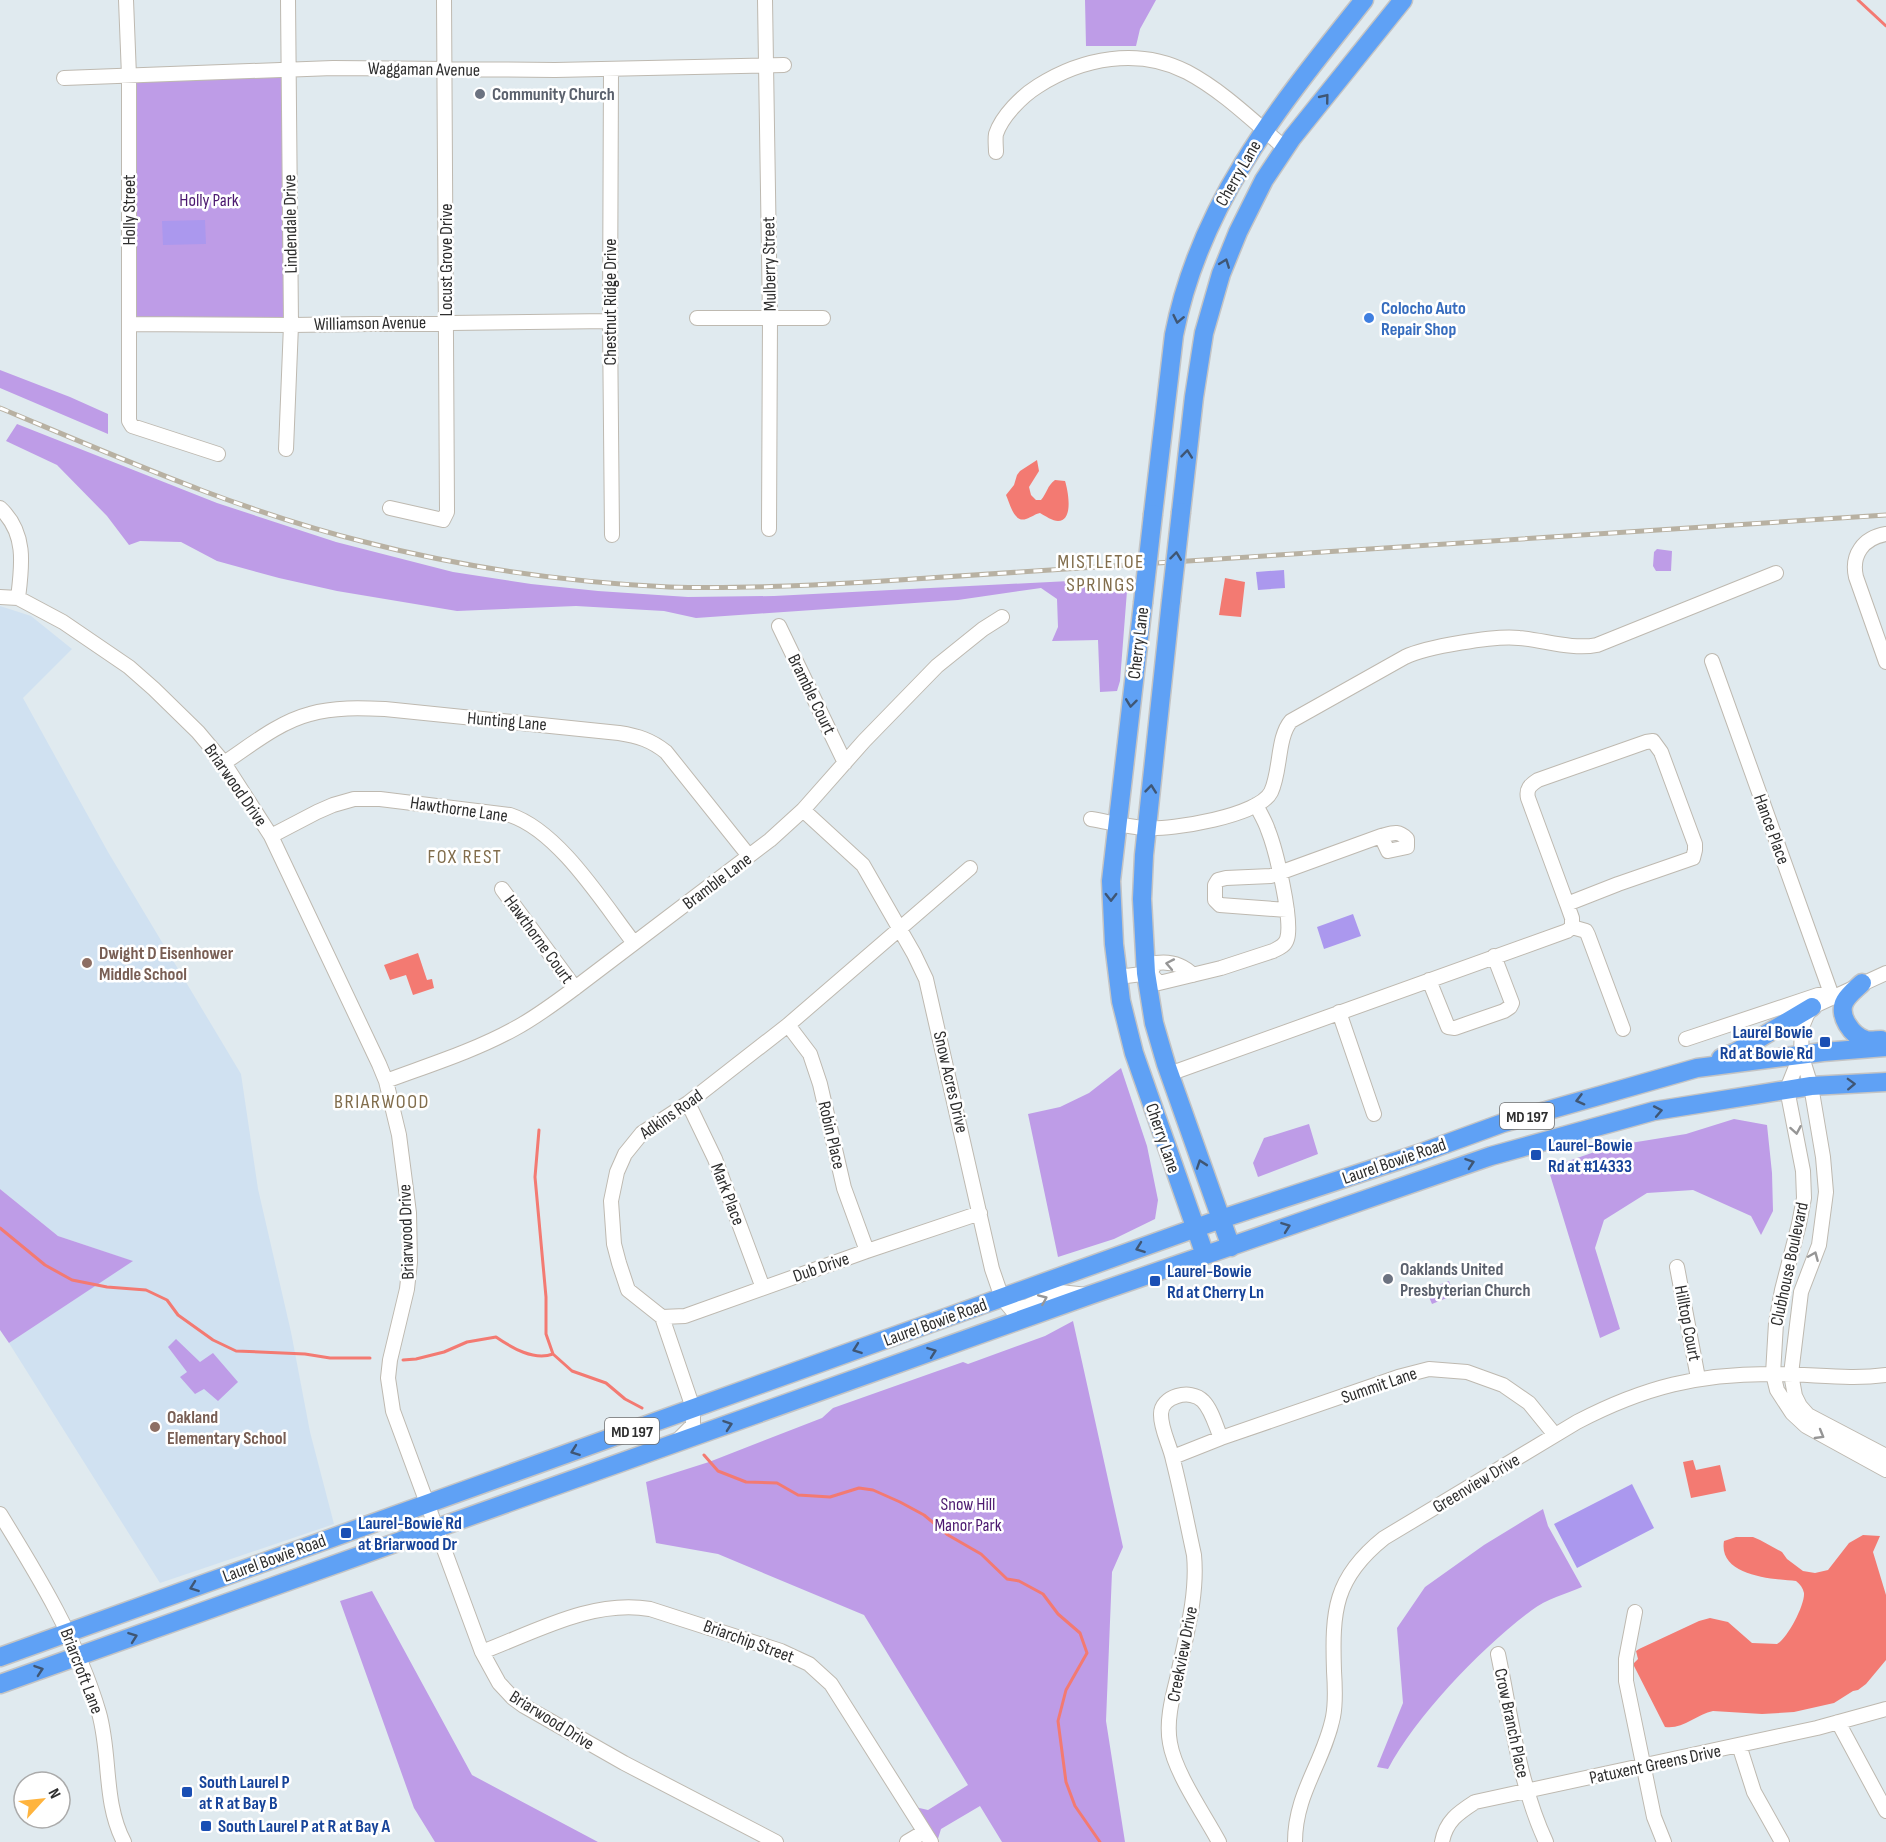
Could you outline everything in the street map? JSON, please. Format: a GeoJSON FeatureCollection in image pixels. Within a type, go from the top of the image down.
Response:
{"type":"FeatureCollection","features":[{"type":"Feature","properties":{"kind":"main road","name":"Cherry Lane"},"geometry":{"type":"LineString","coordinates":[[1205,1255],[1134,1053],[1123,1010],[1111,902],[1117,824],[1153,514],[1179,313],[1195,258],[1214,215],[1238,170],[1264,130],[1287,97],[1364,0]]}},
{"type":"Feature","properties":{"kind":"main road","name":"Cherry Lane"},"geometry":{"type":"LineString","coordinates":[[1231,1247],[1169,1074],[1154,1023],[1142,899],[1146,828],[1199,359],[1211,308],[1238,232],[1264,180],[1285,148],[1403,0]]}},
{"type":"Feature","properties":{"kind":"main road"},"geometry":{"type":"LineString","coordinates":[[1862,983],[1846,998],[1843,1004],[1844,1016],[1858,1036],[1870,1040],[1886,1040]]}},
{"type":"Feature","properties":{"kind":"main road"},"geometry":{"type":"LineString","coordinates":[[1697,1068],[1736,1052],[1812,1007]]}},
{"type":"Feature","properties":{"kind":"main road","name":"Laurel Bowie Road"},"geometry":{"type":"LineString","coordinates":[[0,1657],[1195,1228],[1418,1154],[1503,1123],[1697,1068],[1801,1054],[1886,1047]]}},
{"type":"Feature","properties":{"kind":"main road","name":"Laurel Bowie Road"},"geometry":{"type":"LineString","coordinates":[[0,1684],[1090,1295],[1526,1145],[1654,1111],[1811,1086],[1886,1083]]}},
{"type":"Feature","properties":{"kind":"street","name":"Holly Street"},"geometry":{"type":"LineString","coordinates":[[126,0],[129,76],[129,421],[132,426],[218,454]]}},
{"type":"Feature","properties":{"kind":"street","name":"Lindendale Drive"},"geometry":{"type":"LineString","coordinates":[[286,449],[291,325],[288,0]]}},
{"type":"Feature","properties":{"kind":"street","name":"Locust Grove Drive"},"geometry":{"type":"LineString","coordinates":[[390,508],[444,520],[447,512],[444,0]]}},
{"type":"Feature","properties":{"kind":"street","name":"Mulberry Street"},"geometry":{"type":"LineString","coordinates":[[765,0],[770,318],[769,529]]}},
{"type":"Feature","properties":{"kind":"street"},"geometry":{"type":"LineString","coordinates":[[996,152],[996,135],[1002,122],[1020,100],[1034,88],[1069,69],[1107,59],[1152,61],[1179,68],[1212,88],[1285,148]]}},
{"type":"Feature","properties":{"kind":"street","name":"Waggaman Avenue"},"geometry":{"type":"LineString","coordinates":[[64,78],[380,67],[506,70],[784,65]]}},
{"type":"Feature","properties":{"kind":"street","name":"Chestnut Ridge Drive"},"geometry":{"type":"LineString","coordinates":[[610,69],[612,535]]}},
{"type":"Feature","properties":{"kind":"street"},"geometry":{"type":"LineString","coordinates":[[698,318],[823,318]]}},
{"type":"Feature","properties":{"kind":"street","name":"Williamson Avenue"},"geometry":{"type":"LineString","coordinates":[[129,324],[291,325],[610,321]]}},
{"type":"Feature","properties":{"kind":"street"},"geometry":{"type":"LineString","coordinates":[[0,508],[14,526],[22,547],[18,598]]}},
{"type":"Feature","properties":{"kind":"street"},"geometry":{"type":"LineString","coordinates":[[1886,534],[1865,542],[1857,554],[1854,572],[1886,662]]}},
{"type":"Feature","properties":{"kind":"street"},"geometry":{"type":"LineString","coordinates":[[1091,819],[1146,828],[1199,823],[1256,805],[1271,792],[1277,776],[1285,730],[1291,721],[1411,654],[1429,649],[1509,637],[1578,646],[1598,645],[1776,573]]}},
{"type":"Feature","properties":{"kind":"street","name":"Briarwood Drive"},"geometry":{"type":"LineString","coordinates":[[0,597],[18,598],[63,622],[129,667],[176,709],[224,763],[272,837],[361,1025],[386,1081],[399,1135],[409,1213],[410,1262],[407,1289],[390,1360],[390,1394],[399,1430],[482,1652],[499,1683],[524,1706],[624,1763],[776,1842]]}},
{"type":"Feature","properties":{"kind":"street","name":"Bramble Lane"},"geometry":{"type":"LineString","coordinates":[[386,1081],[500,1036],[545,1010],[575,988],[776,836],[937,666],[983,629],[1002,617]]}},
{"type":"Feature","properties":{"kind":"street","name":"Bramble Court"},"geometry":{"type":"LineString","coordinates":[[778,626],[845,763]]}},
{"type":"Feature","properties":{"kind":"street","name":"Hance Place"},"geometry":{"type":"LineString","coordinates":[[1712,661],[1832,996]]}},
{"type":"Feature","properties":{"kind":"street","name":"Hunting Lane"},"geometry":{"type":"LineString","coordinates":[[224,763],[285,724],[311,713],[360,708],[619,733],[651,741],[666,753],[749,856]]}},
{"type":"Feature","properties":{"kind":"street"},"geometry":{"type":"LineString","coordinates":[[1567,904],[1693,858],[1695,844],[1661,752],[1653,741],[1539,780],[1530,786],[1527,793],[1528,798],[1572,918],[1572,927]]}},
{"type":"Feature","properties":{"kind":"street","name":"Hawthorne Lane"},"geometry":{"type":"LineString","coordinates":[[272,837],[333,805],[363,798],[510,815],[530,823],[550,839],[592,888],[634,943]]}},
{"type":"Feature","properties":{"kind":"street"},"geometry":{"type":"LineString","coordinates":[[1118,977],[1148,973],[1156,963],[1165,962],[1188,969],[1193,975],[1280,948],[1286,942],[1287,910],[1279,873],[1269,830],[1256,805]]}},
{"type":"Feature","properties":{"kind":"street","name":"Snow Acres Drive"},"geometry":{"type":"LineString","coordinates":[[803,810],[863,865],[922,969],[928,986],[992,1269],[1002,1298]]}},
{"type":"Feature","properties":{"kind":"street"},"geometry":{"type":"LineString","coordinates":[[1287,910],[1225,906],[1215,900],[1215,885],[1218,880],[1226,878],[1266,877],[1381,836]]}},
{"type":"Feature","properties":{"kind":"street","name":"Adkins Road"},"geometry":{"type":"LineString","coordinates":[[662,1317],[628,1290],[614,1244],[611,1201],[617,1172],[629,1146],[642,1133],[688,1103],[788,1025],[970,868]]}},
{"type":"Feature","properties":{"kind":"street","name":"Hawthorne Court"},"geometry":{"type":"LineString","coordinates":[[502,889],[575,988]]}},
{"type":"Feature","properties":{"kind":"street"},"geometry":{"type":"LineString","coordinates":[[1169,1074],[1562,933],[1572,927],[1586,931],[1588,935],[1623,1029]]}},
{"type":"Feature","properties":{"kind":"street"},"geometry":{"type":"LineString","coordinates":[[1429,980],[1448,1027],[1455,1028],[1504,1011],[1512,1003],[1494,956]]}},
{"type":"Feature","properties":{"kind":"street"},"geometry":{"type":"LineString","coordinates":[[1787,1089],[1801,1054],[1802,1027],[1812,1007],[1886,973]]}},
{"type":"Feature","properties":{"kind":"street"},"geometry":{"type":"LineString","coordinates":[[1686,1039],[1818,995],[1832,996]]}},
{"type":"Feature","properties":{"kind":"street"},"geometry":{"type":"LineString","coordinates":[[1339,1012],[1374,1114]]}},
{"type":"Feature","properties":{"kind":"street","name":"Robin Place"},"geometry":{"type":"LineString","coordinates":[[788,1025],[810,1054],[820,1084],[844,1188],[867,1251]]}},
{"type":"Feature","properties":{"kind":"street","name":"Clubhouse Boulevard"},"geometry":{"type":"LineString","coordinates":[[1791,1374],[1801,1292],[1819,1245],[1826,1204],[1823,1156],[1811,1086],[1801,1054]]}},
{"type":"Feature","properties":{"kind":"street","name":"Clubhouse Boulevard"},"geometry":{"type":"LineString","coordinates":[[1773,1374],[1776,1323],[1804,1198],[1803,1171],[1787,1089]]}},
{"type":"Feature","properties":{"kind":"street","name":"Mark Place"},"geometry":{"type":"LineString","coordinates":[[688,1103],[715,1159],[762,1288]]}},
{"type":"Feature","properties":{"kind":"street","name":"Dub Drive"},"geometry":{"type":"LineString","coordinates":[[662,1317],[685,1316],[980,1213]]}},
{"type":"Feature","properties":{"kind":"street","name":"Hilltop Court"},"geometry":{"type":"LineString","coordinates":[[1677,1267],[1698,1378]]}},
{"type":"Feature","properties":{"kind":"street"},"geometry":{"type":"LineString","coordinates":[[1002,1298],[1012,1310],[1028,1306],[1060,1292],[1090,1295]]}},
{"type":"Feature","properties":{"kind":"street"},"geometry":{"type":"LineString","coordinates":[[662,1317],[693,1408],[693,1425],[673,1445]]}},
{"type":"Feature","properties":{"kind":"street","name":"Summit Lane"},"geometry":{"type":"LineString","coordinates":[[1221,1438],[1398,1377],[1429,1369],[1467,1372],[1503,1385],[1529,1403],[1555,1435]]}},
{"type":"Feature","properties":{"kind":"street"},"geometry":{"type":"LineString","coordinates":[[1773,1374],[1777,1390],[1792,1413],[1806,1426],[1886,1470]]}},
{"type":"Feature","properties":{"kind":"street","name":"Greenview Drive"},"geometry":{"type":"LineString","coordinates":[[1295,1842],[1297,1811],[1334,1716],[1334,1618],[1344,1585],[1351,1573],[1360,1559],[1384,1538],[1555,1435],[1626,1399],[1660,1387],[1698,1378],[1773,1374],[1855,1377],[1886,1375]]}},
{"type":"Feature","properties":{"kind":"street"},"geometry":{"type":"LineString","coordinates":[[1791,1374],[1795,1396],[1808,1415],[1886,1456]]}},
{"type":"Feature","properties":{"kind":"street","name":"Creekview Drive"},"geometry":{"type":"LineString","coordinates":[[1219,1842],[1178,1767],[1170,1743],[1173,1697],[1191,1610],[1195,1571],[1194,1555],[1173,1457],[1163,1428],[1161,1411],[1165,1404],[1180,1395],[1191,1394],[1203,1400],[1221,1438]]}},
{"type":"Feature","properties":{"kind":"street"},"geometry":{"type":"LineString","coordinates":[[1173,1457],[1221,1438]]}},
{"type":"Feature","properties":{"kind":"street","name":"Briarcroft Lane"},"geometry":{"type":"LineString","coordinates":[[0,1514],[69,1632],[101,1720],[112,1808],[124,1842]]}},
{"type":"Feature","properties":{"kind":"street","name":"Briarchip Street"},"geometry":{"type":"LineString","coordinates":[[482,1652],[589,1612],[629,1606],[680,1617],[781,1651],[809,1664],[831,1684],[927,1837]]}},
{"type":"Feature","properties":{"kind":"street"},"geometry":{"type":"LineString","coordinates":[[1635,1612],[1626,1659],[1626,1675],[1654,1817],[1664,1842]]}},
{"type":"Feature","properties":{"kind":"street","name":"Crow Branch Place"},"geometry":{"type":"LineString","coordinates":[[1498,1654],[1527,1792],[1534,1818],[1546,1842]]}},
{"type":"Feature","properties":{"kind":"street","name":"Patuxent Greens Drive"},"geometry":{"type":"LineString","coordinates":[[1442,1842],[1449,1822],[1456,1814],[1475,1802],[1739,1745],[1839,1722],[1886,1708]]}},
{"type":"Feature","properties":{"kind":"street"},"geometry":{"type":"LineString","coordinates":[[1839,1722],[1886,1811]]}},
{"type":"Feature","properties":{"kind":"street"},"geometry":{"type":"LineString","coordinates":[[1739,1745],[1755,1792],[1782,1842]]}},
{"type":"Feature","properties":{"kind":"street"},"geometry":{"type":"LineString","coordinates":[[907,1842],[927,1837]]}},
{"type":"Feature","properties":{"kind":"shaded area"},"geometry":{"type":"Polygon","coordinates":[[[205,220],[206,244],[163,245],[162,221],[205,220]]]}},
{"type":"Feature","properties":{"kind":"shaded area"},"geometry":{"type":"Polygon","coordinates":[[[1037,460],[1039,471],[1029,487],[1031,495],[1036,500],[1041,500],[1055,480],[1065,481],[1069,504],[1063,520],[1054,520],[1040,513],[1022,519],[1015,516],[1011,508],[1006,495],[1014,485],[1020,471],[1037,460]]]}},
{"type":"Feature","properties":{"kind":"shaded area"},"geometry":{"type":"Polygon","coordinates":[[[1284,570],[1285,588],[1258,590],[1256,572],[1284,570]]]}},
{"type":"Feature","properties":{"kind":"shaded area"},"geometry":{"type":"Polygon","coordinates":[[[1225,578],[1245,582],[1241,617],[1219,615],[1225,578]]]}},
{"type":"Feature","properties":{"kind":"shaded area"},"geometry":{"type":"Polygon","coordinates":[[[0,606],[31,616],[72,649],[23,698],[108,852],[241,1074],[258,1189],[291,1332],[310,1432],[334,1524],[160,1583],[9,1343],[132,1261],[58,1236],[0,1189],[0,606]]]}},
{"type":"Feature","properties":{"kind":"shaded area"},"geometry":{"type":"Polygon","coordinates":[[[1353,914],[1361,936],[1324,949],[1317,927],[1353,914]]]}},
{"type":"Feature","properties":{"kind":"shaded area"},"geometry":{"type":"Polygon","coordinates":[[[418,953],[427,980],[432,979],[434,988],[413,995],[406,975],[390,980],[384,965],[418,953]]]}},
{"type":"Feature","properties":{"kind":"shaded area"},"geometry":{"type":"Polygon","coordinates":[[[1693,1460],[1696,1470],[1720,1465],[1726,1491],[1691,1498],[1683,1462],[1693,1460]]]}},
{"type":"Feature","properties":{"kind":"shaded area"},"geometry":{"type":"Polygon","coordinates":[[[1632,1484],[1654,1528],[1577,1568],[1554,1524],[1632,1484]]]}},
{"type":"Feature","properties":{"kind":"shaded area"},"geometry":{"type":"Polygon","coordinates":[[[1863,1535],[1880,1536],[1873,1552],[1886,1595],[1886,1660],[1866,1684],[1834,1703],[1794,1712],[1762,1714],[1713,1711],[1677,1726],[1665,1727],[1633,1664],[1638,1659],[1636,1651],[1710,1618],[1728,1622],[1752,1643],[1777,1644],[1790,1629],[1802,1605],[1804,1593],[1796,1581],[1762,1577],[1738,1569],[1729,1562],[1724,1553],[1724,1541],[1736,1537],[1753,1537],[1782,1552],[1787,1559],[1803,1571],[1815,1573],[1828,1570],[1849,1543],[1863,1535]]]}},
{"type":"Feature","properties":{"kind":"green space"},"geometry":{"type":"Polygon","coordinates":[[[1085,0],[1156,0],[1140,29],[1136,46],[1086,46],[1085,0]]]}},
{"type":"Feature","properties":{"kind":"green space","name":"Holly Park"},"geometry":{"type":"Polygon","coordinates":[[[288,70],[291,325],[130,324],[129,76],[288,70]]]}},
{"type":"Feature","properties":{"kind":"green space"},"geometry":{"type":"Polygon","coordinates":[[[0,370],[108,414],[108,434],[0,388],[0,370]]]}},
{"type":"Feature","properties":{"kind":"green space"},"geometry":{"type":"Polygon","coordinates":[[[17,424],[217,503],[336,542],[453,572],[531,584],[688,597],[774,596],[1128,578],[1120,681],[1117,691],[1100,692],[1098,640],[1052,641],[1058,627],[1057,599],[1041,588],[958,600],[696,618],[664,611],[576,606],[457,611],[337,591],[279,578],[217,561],[181,542],[140,541],[129,545],[107,516],[57,465],[6,441],[17,424]]]}},
{"type":"Feature","properties":{"kind":"green space"},"geometry":{"type":"Polygon","coordinates":[[[1657,549],[1672,551],[1671,571],[1656,571],[1653,566],[1654,552],[1657,549]]]}},
{"type":"Feature","properties":{"kind":"green space"},"geometry":{"type":"Polygon","coordinates":[[[1121,1068],[1147,1146],[1158,1200],[1155,1219],[1114,1239],[1058,1257],[1028,1114],[1060,1107],[1089,1093],[1121,1068]]]}},
{"type":"Feature","properties":{"kind":"green space"},"geometry":{"type":"Polygon","coordinates":[[[1734,1119],[1767,1125],[1773,1211],[1761,1235],[1751,1216],[1693,1190],[1647,1193],[1604,1220],[1595,1248],[1620,1329],[1600,1338],[1548,1168],[1612,1146],[1686,1134],[1734,1119]]]}},
{"type":"Feature","properties":{"kind":"green space"},"geometry":{"type":"Polygon","coordinates":[[[1309,1124],[1318,1154],[1258,1177],[1253,1163],[1264,1138],[1309,1124]]]}},
{"type":"Feature","properties":{"kind":"green space"},"geometry":{"type":"Polygon","coordinates":[[[0,1189],[58,1236],[133,1261],[9,1343],[0,1330],[0,1189]]]}},
{"type":"Feature","properties":{"kind":"green space"},"geometry":{"type":"Polygon","coordinates":[[[1449,1281],[1454,1295],[1432,1304],[1426,1290],[1449,1281]]]}},
{"type":"Feature","properties":{"kind":"green space","name":"Snow Hill Manor Park"},"geometry":{"type":"Polygon","coordinates":[[[1073,1321],[1123,1547],[1112,1572],[1106,1721],[1125,1842],[1002,1842],[980,1806],[941,1829],[937,1842],[915,1807],[928,1810],[968,1785],[864,1615],[718,1554],[656,1543],[646,1482],[709,1462],[822,1418],[833,1408],[1045,1336],[1073,1321]]]}},
{"type":"Feature","properties":{"kind":"green space"},"geometry":{"type":"Polygon","coordinates":[[[176,1339],[200,1362],[213,1353],[238,1382],[218,1401],[204,1389],[195,1394],[180,1377],[187,1372],[168,1347],[176,1339]]]}},
{"type":"Feature","properties":{"kind":"green space"},"geometry":{"type":"Polygon","coordinates":[[[1543,1509],[1548,1526],[1582,1587],[1538,1606],[1513,1625],[1452,1683],[1415,1727],[1388,1769],[1377,1767],[1403,1703],[1397,1628],[1425,1587],[1484,1545],[1543,1509]]]}},
{"type":"Feature","properties":{"kind":"green space"},"geometry":{"type":"Polygon","coordinates":[[[372,1591],[472,1775],[598,1842],[435,1842],[414,1808],[340,1601],[372,1591]]]}},
{"type":"Feature","properties":{"kind":"waterway"},"geometry":{"type":"LineString","coordinates":[[1858,0],[1886,26]]}},
{"type":"Feature","properties":{"kind":"waterway"},"geometry":{"type":"LineString","coordinates":[[539,1130],[535,1177],[546,1297],[546,1334],[553,1354]]}},
{"type":"Feature","properties":{"kind":"waterway"},"geometry":{"type":"LineString","coordinates":[[0,1228],[45,1265],[72,1280],[107,1287],[146,1290],[167,1300],[178,1315],[213,1340],[236,1351],[305,1354],[330,1358],[370,1358]]}},
{"type":"Feature","properties":{"kind":"waterway"},"geometry":{"type":"LineString","coordinates":[[403,1360],[416,1359],[444,1352],[467,1342],[496,1337],[531,1355],[553,1354],[572,1371],[606,1383],[625,1399],[642,1408]]}},
{"type":"Feature","properties":{"kind":"waterway"},"geometry":{"type":"LineString","coordinates":[[704,1455],[718,1471],[746,1482],[777,1483],[798,1495],[830,1497],[859,1488],[873,1490],[924,1515],[948,1535],[981,1554],[1007,1579],[1019,1581],[1043,1594],[1058,1614],[1080,1633],[1087,1653],[1066,1690],[1058,1721],[1066,1782],[1075,1806],[1100,1842]]}},
{"type":"Feature","properties":{"kind":"railway"},"geometry":{"type":"LineString","coordinates":[[0,408],[226,499],[365,542],[440,559],[516,572],[592,582],[669,587],[768,587],[868,582],[1886,515]]}},
{"type":"Feature","properties":{"kind":"place","name":"Community Church"},"geometry":{"type":"Point","coordinates":[480,94]}},
{"type":"Feature","properties":{"kind":"place","name":"Colocho Auto Repair Shop"},"geometry":{"type":"Point","coordinates":[1369,318]}},
{"type":"Feature","properties":{"kind":"place","name":"Dwight D Eisenhower Middle School"},"geometry":{"type":"Point","coordinates":[87,963]}},
{"type":"Feature","properties":{"kind":"place","name":"Laurel Bowie Rd at Bowie Rd"},"geometry":{"type":"Point","coordinates":[1825,1042]}},
{"type":"Feature","properties":{"kind":"place","name":"Laurel-Bowie Rd at #14333"},"geometry":{"type":"Point","coordinates":[1536,1155]}},
{"type":"Feature","properties":{"kind":"place","name":"Oaklands United Presbyterian Church"},"geometry":{"type":"Point","coordinates":[1388,1279]}},
{"type":"Feature","properties":{"kind":"place","name":"Laurel-Bowie Rd at Cherry Ln"},"geometry":{"type":"Point","coordinates":[1155,1281]}},
{"type":"Feature","properties":{"kind":"place","name":"Oakland Elementary School"},"geometry":{"type":"Point","coordinates":[155,1427]}},
{"type":"Feature","properties":{"kind":"place","name":"Laurel-Bowie Rd at Briarwood Dr"},"geometry":{"type":"Point","coordinates":[346,1533]}},
{"type":"Feature","properties":{"kind":"place","name":"South Laurel P at R at Bay B"},"geometry":{"type":"Point","coordinates":[187,1792]}},
{"type":"Feature","properties":{"kind":"place","name":"South Laurel P at R at Bay A"},"geometry":{"type":"Point","coordinates":[206,1826]}},
{"type":"Feature","properties":{"kind":"district","name":"MISTLETOE SPRINGS"},"geometry":{"type":"Point","coordinates":[1101,572]}},
{"type":"Feature","properties":{"kind":"district","name":"FOX REST"},"geometry":{"type":"Point","coordinates":[465,856]}},
{"type":"Feature","properties":{"kind":"district","name":"BRIARWOOD"},"geometry":{"type":"Point","coordinates":[382,1101]}}]}
